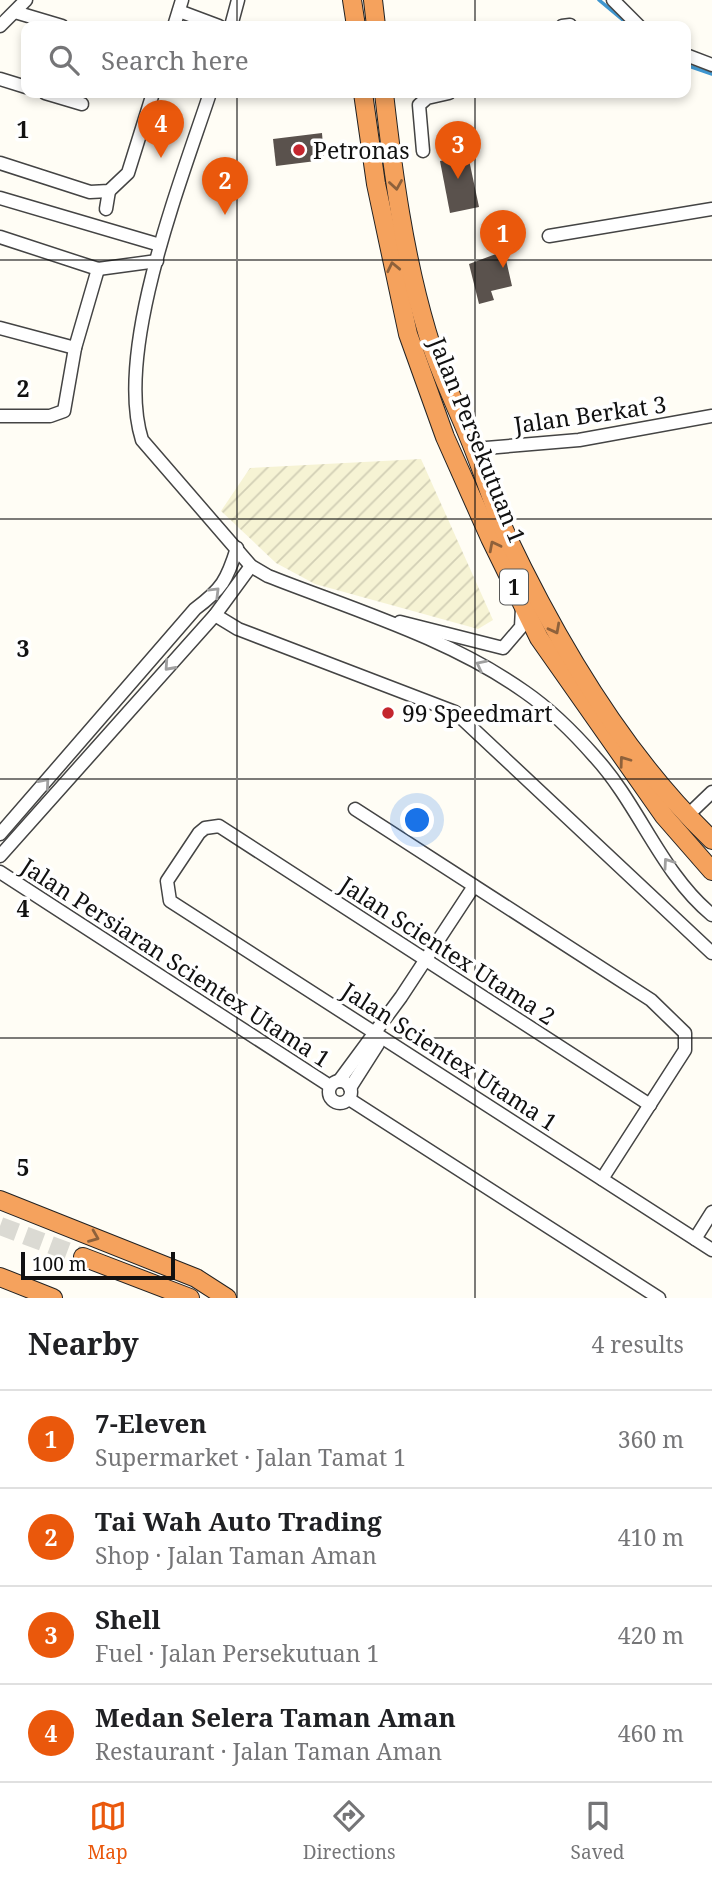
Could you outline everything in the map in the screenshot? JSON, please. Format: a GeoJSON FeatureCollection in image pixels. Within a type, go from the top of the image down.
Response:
{"type":"FeatureCollection","features":[{"type":"Feature","properties":{"kind":"highway"},"geometry":{"type":"LineString","coordinates":[[373,0],[375,21]]}},
{"type":"Feature","properties":{"kind":"highway"},"geometry":{"type":"LineString","coordinates":[[353,1],[355,21]]}},
{"type":"Feature","properties":{"kind":"highway","name":"Jalan Persekutuan 1"},"geometry":{"type":"LineString","coordinates":[[364,98],[376,184],[408,334],[445,437],[539,638],[664,816],[712,871]]}},
{"type":"Feature","properties":{"kind":"highway","name":"Jalan Persekutuan 1"},"geometry":{"type":"LineString","coordinates":[[385,98],[409,261],[427,334],[505,532],[558,635],[636,752],[687,816],[712,840]]}},
{"type":"Feature","properties":{"kind":"highway"},"geometry":{"type":"LineString","coordinates":[[0,1200],[196,1278],[227,1298]]}},
{"type":"Feature","properties":{"kind":"highway"},"geometry":{"type":"LineString","coordinates":[[83,1257],[190,1298]]}},
{"type":"Feature","properties":{"kind":"highway"},"geometry":{"type":"LineString","coordinates":[[0,1277],[53,1298]]}},
{"type":"Feature","properties":{"kind":"street"},"geometry":{"type":"LineString","coordinates":[[0,26],[26,0]]}},
{"type":"Feature","properties":{"kind":"street"},"geometry":{"type":"LineString","coordinates":[[233,21],[239,0]]}},
{"type":"Feature","properties":{"kind":"street"},"geometry":{"type":"LineString","coordinates":[[612,0],[634,21]]}},
{"type":"Feature","properties":{"kind":"street"},"geometry":{"type":"LineString","coordinates":[[180,5],[210,21]]}},
{"type":"Feature","properties":{"kind":"street"},"geometry":{"type":"LineString","coordinates":[[15,12],[45,21]]}},
{"type":"Feature","properties":{"kind":"street"},"geometry":{"type":"LineString","coordinates":[[691,57],[712,65]]}},
{"type":"Feature","properties":{"kind":"street"},"geometry":{"type":"LineString","coordinates":[[0,79],[21,85]]}},
{"type":"Feature","properties":{"kind":"street"},"geometry":{"type":"LineString","coordinates":[[62,98],[82,104]]}},
{"type":"Feature","properties":{"kind":"street"},"geometry":{"type":"LineString","coordinates":[[106,209],[109,191],[128,173],[151,98]]}},
{"type":"Feature","properties":{"kind":"street"},"geometry":{"type":"LineString","coordinates":[[207,98],[160,244],[135,382],[137,424],[142,440],[251,566],[268,576],[450,650],[491,671],[552,713],[597,759],[671,868],[701,906],[712,915]]}},
{"type":"Feature","properties":{"kind":"street"},"geometry":{"type":"LineString","coordinates":[[423,151],[419,105],[426,98]]}},
{"type":"Feature","properties":{"kind":"street"},"geometry":{"type":"LineString","coordinates":[[0,163],[90,192],[109,191]]}},
{"type":"Feature","properties":{"kind":"street"},"geometry":{"type":"LineString","coordinates":[[0,198],[160,244]]}},
{"type":"Feature","properties":{"kind":"street"},"geometry":{"type":"LineString","coordinates":[[549,236],[712,209]]}},
{"type":"Feature","properties":{"kind":"street"},"geometry":{"type":"LineString","coordinates":[[0,237],[98,269],[157,261]]}},
{"type":"Feature","properties":{"kind":"street"},"geometry":{"type":"LineString","coordinates":[[0,416],[61,413],[75,348],[98,269]]}},
{"type":"Feature","properties":{"kind":"street"},"geometry":{"type":"LineString","coordinates":[[0,328],[75,348]]}},
{"type":"Feature","properties":{"kind":"street","name":"Jalan Berkat 3"},"geometry":{"type":"LineString","coordinates":[[474,449],[579,440],[712,416]]}},
{"type":"Feature","properties":{"kind":"street"},"geometry":{"type":"LineString","coordinates":[[0,834],[195,609],[216,593],[228,578],[237,548]]}},
{"type":"Feature","properties":{"kind":"street"},"geometry":{"type":"LineString","coordinates":[[0,856],[215,615],[251,566]]}},
{"type":"Feature","properties":{"kind":"street"},"geometry":{"type":"LineString","coordinates":[[355,611],[503,648],[521,627],[522,601]]}},
{"type":"Feature","properties":{"kind":"street"},"geometry":{"type":"LineString","coordinates":[[181,628],[197,617],[215,615],[238,629],[455,712],[712,953]]}},
{"type":"Feature","properties":{"kind":"street"},"geometry":{"type":"LineString","coordinates":[[687,816],[712,792]]}},
{"type":"Feature","properties":{"kind":"street"},"geometry":{"type":"LineString","coordinates":[[355,809],[651,1000],[685,1033],[685,1050],[602,1179]]}},
{"type":"Feature","properties":{"kind":"street","name":"Jalan Scientex Utama 2"},"geometry":{"type":"LineString","coordinates":[[167,895],[167,881],[199,833],[211,827],[225,830],[650,1105]]}},
{"type":"Feature","properties":{"kind":"street","name":"Jalan Persiaran Scientex Utama 1"},"geometry":{"type":"LineString","coordinates":[[0,872],[342,1088],[659,1298]]}},
{"type":"Feature","properties":{"kind":"street"},"geometry":{"type":"LineString","coordinates":[[342,1088],[379,1036],[474,886]]}},
{"type":"Feature","properties":{"kind":"street","name":"Jalan Scientex Utama 1"},"geometry":{"type":"LineString","coordinates":[[167,895],[170,901],[712,1250]]}},
{"type":"Feature","properties":{"kind":"street"},"geometry":{"type":"LineString","coordinates":[[695,1239],[712,1212]]}},
{"type":"Feature","properties":{"kind":"shaded area"},"geometry":{"type":"Polygon","coordinates":[[[421,459],[493,620],[478,629],[315,584],[276,563],[221,511],[250,468],[421,459]]]}},
{"type":"Feature","properties":{"kind":"building","name":"Petronas"},"geometry":{"type":"Polygon","coordinates":[[[322,133],[324,160],[276,166],[273,139],[322,133]]]}},
{"type":"Feature","properties":{"kind":"building"},"geometry":{"type":"Polygon","coordinates":[[[468,155],[479,207],[450,213],[440,161],[468,155]]]}},
{"type":"Feature","properties":{"kind":"building"},"geometry":{"type":"Polygon","coordinates":[[[504,251],[512,286],[491,291],[494,300],[479,304],[469,264],[504,251]]]}},
{"type":"Feature","properties":{"kind":"waterway"},"geometry":{"type":"LineString","coordinates":[[599,0],[624,21]]}},
{"type":"Feature","properties":{"kind":"waterway"},"geometry":{"type":"LineString","coordinates":[[691,67],[712,74]]}},
{"type":"Feature","properties":{"kind":"tunnel"},"geometry":{"type":"LineString","coordinates":[[0,1226],[83,1257]]}},
{"type":"Feature","properties":{"kind":"place","name":"Petronas"},"geometry":{"type":"Point","coordinates":[299,150]}},
{"type":"Feature","properties":{"kind":"place","name":"Medan Selera Taman Aman"},"geometry":{"type":"Point","coordinates":[161,158]}},
{"type":"Feature","properties":{"kind":"place","name":"Shell"},"geometry":{"type":"Point","coordinates":[458,179]}},
{"type":"Feature","properties":{"kind":"place","name":"Tai Wah Auto Trading"},"geometry":{"type":"Point","coordinates":[225,215]}},
{"type":"Feature","properties":{"kind":"place","name":"7-Eleven"},"geometry":{"type":"Point","coordinates":[503,268]}},
{"type":"Feature","properties":{"kind":"place","name":"99 Speedmart"},"geometry":{"type":"Point","coordinates":[388,713]}}]}
